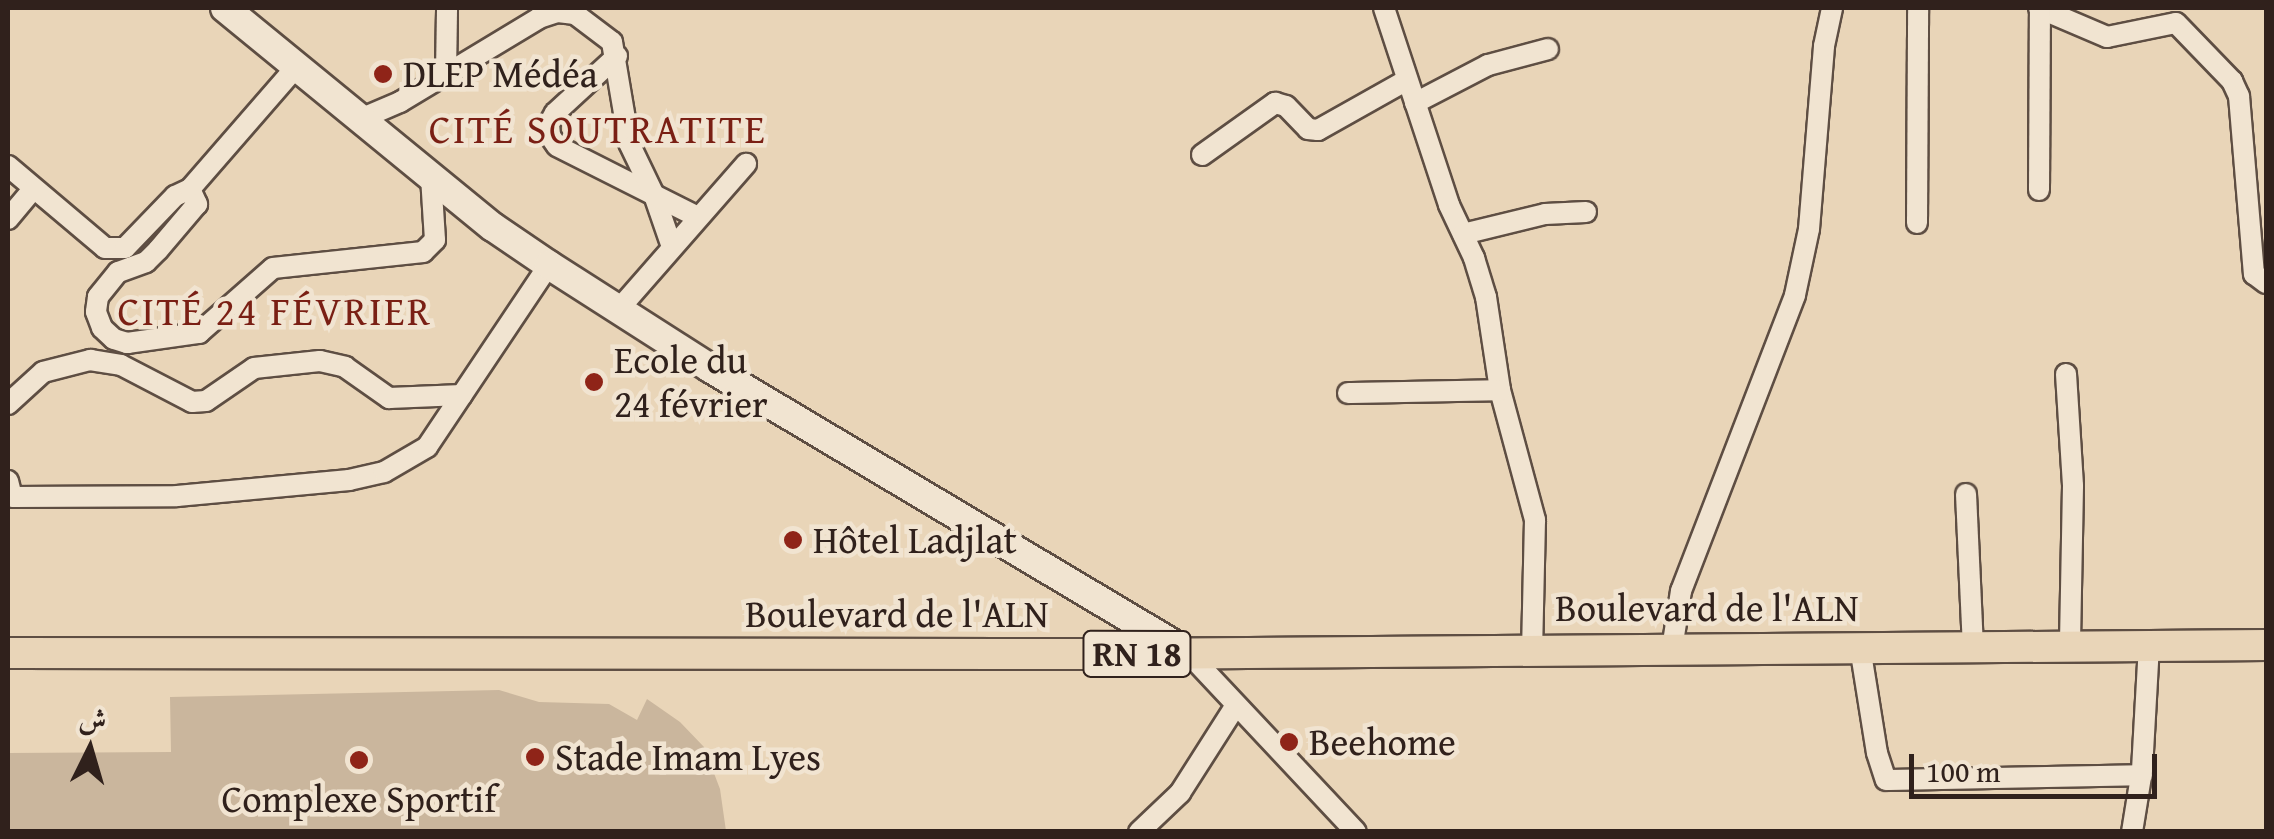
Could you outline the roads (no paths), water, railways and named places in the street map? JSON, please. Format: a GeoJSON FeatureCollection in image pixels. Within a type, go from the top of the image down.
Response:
{"type":"FeatureCollection","features":[{"type":"Feature","properties":{"kind":"main road","name":"Boulevard de l'ALN"},"geometry":{"type":"LineString","coordinates":[[8,654],[1188,653],[2266,645]]}},
{"type":"Feature","properties":{"kind":"street"},"geometry":{"type":"LineString","coordinates":[[226,8],[358,120],[549,265],[1188,653],[1356,832]]}},
{"type":"Feature","properties":{"kind":"street"},"geometry":{"type":"LineString","coordinates":[[446,74],[447,8]]}},
{"type":"Feature","properties":{"kind":"street"},"geometry":{"type":"LineString","coordinates":[[1384,8],[1486,298],[1500,390],[1535,520],[1538,567],[1532,650]]}},
{"type":"Feature","properties":{"kind":"street"},"geometry":{"type":"LineString","coordinates":[[1672,648],[1681,592],[1795,295],[1809,228],[1824,46],[1832,8]]}},
{"type":"Feature","properties":{"kind":"street"},"geometry":{"type":"LineString","coordinates":[[1917,223],[1918,8]]}},
{"type":"Feature","properties":{"kind":"street"},"geometry":{"type":"LineString","coordinates":[[2039,190],[2040,8],[2107,37],[2176,23],[2232,81],[2239,96],[2254,274],[2266,283]]}},
{"type":"Feature","properties":{"kind":"street"},"geometry":{"type":"LineString","coordinates":[[358,120],[446,74],[539,18],[558,12],[592,22],[612,42],[617,56],[629,143],[654,195],[672,248]]}},
{"type":"Feature","properties":{"kind":"street"},"geometry":{"type":"LineString","coordinates":[[1415,103],[1488,64],[1548,49]]}},
{"type":"Feature","properties":{"kind":"street"},"geometry":{"type":"LineString","coordinates":[[617,56],[556,113],[549,124],[550,136],[557,146],[698,217]]}},
{"type":"Feature","properties":{"kind":"street"},"geometry":{"type":"LineString","coordinates":[[8,166],[90,238],[117,250],[125,248],[175,196],[190,190],[296,68]]}},
{"type":"Feature","properties":{"kind":"street"},"geometry":{"type":"LineString","coordinates":[[1202,155],[1275,104],[1286,106],[1308,129],[1318,130],[1407,80]]}},
{"type":"Feature","properties":{"kind":"street"},"geometry":{"type":"LineString","coordinates":[[618,309],[746,164]]}},
{"type":"Feature","properties":{"kind":"street"},"geometry":{"type":"LineString","coordinates":[[190,190],[197,204],[158,250],[146,262],[118,272],[98,297],[96,312],[102,328],[114,339],[127,343],[199,333],[273,268],[423,252],[435,240],[431,177]]}},
{"type":"Feature","properties":{"kind":"street"},"geometry":{"type":"LineString","coordinates":[[8,220],[34,189]]}},
{"type":"Feature","properties":{"kind":"street"},"geometry":{"type":"LineString","coordinates":[[1463,234],[1545,214],[1586,212]]}},
{"type":"Feature","properties":{"kind":"street"},"geometry":{"type":"LineString","coordinates":[[8,481],[12,497],[192,495],[349,480],[384,472],[428,448],[549,265]]}},
{"type":"Feature","properties":{"kind":"street"},"geometry":{"type":"LineString","coordinates":[[8,404],[43,372],[90,360],[122,365],[192,402],[206,401],[254,368],[320,361],[345,367],[388,398],[462,395]]}},
{"type":"Feature","properties":{"kind":"street"},"geometry":{"type":"LineString","coordinates":[[2066,374],[2073,486],[2070,645]]}},
{"type":"Feature","properties":{"kind":"street"},"geometry":{"type":"LineString","coordinates":[[1348,393],[1500,390]]}},
{"type":"Feature","properties":{"kind":"street"},"geometry":{"type":"LineString","coordinates":[[1966,494],[1973,646]]}},
{"type":"Feature","properties":{"kind":"street"},"geometry":{"type":"LineString","coordinates":[[2132,832],[2142,775],[2149,645]]}},
{"type":"Feature","properties":{"kind":"street"},"geometry":{"type":"LineString","coordinates":[[1860,647],[1877,752],[1886,780],[2142,775]]}},
{"type":"Feature","properties":{"kind":"street"},"geometry":{"type":"LineString","coordinates":[[1139,832],[1180,793],[1236,705]]}},
{"type":"Feature","properties":{"kind":"place","name":"DLEP Médéa"},"geometry":{"type":"Point","coordinates":[383,74]}},
{"type":"Feature","properties":{"kind":"place","name":"Ecole du 24 février"},"geometry":{"type":"Point","coordinates":[594,382]}},
{"type":"Feature","properties":{"kind":"place","name":"Hôtel Ladjlat"},"geometry":{"type":"Point","coordinates":[793,540]}},
{"type":"Feature","properties":{"kind":"place","name":"Beehome"},"geometry":{"type":"Point","coordinates":[1289,742]}},
{"type":"Feature","properties":{"kind":"place","name":"Stade Imam Lyes"},"geometry":{"type":"Point","coordinates":[535,757]}},
{"type":"Feature","properties":{"kind":"place","name":"Complexe Sportif"},"geometry":{"type":"Point","coordinates":[359,760]}},
{"type":"Feature","properties":{"kind":"district","name":"CITÉ SOUTRATITE"},"geometry":{"type":"Point","coordinates":[598,129]}},
{"type":"Feature","properties":{"kind":"district","name":"CITÉ 24 FÉVRIER"},"geometry":{"type":"Point","coordinates":[275,311]}}]}
